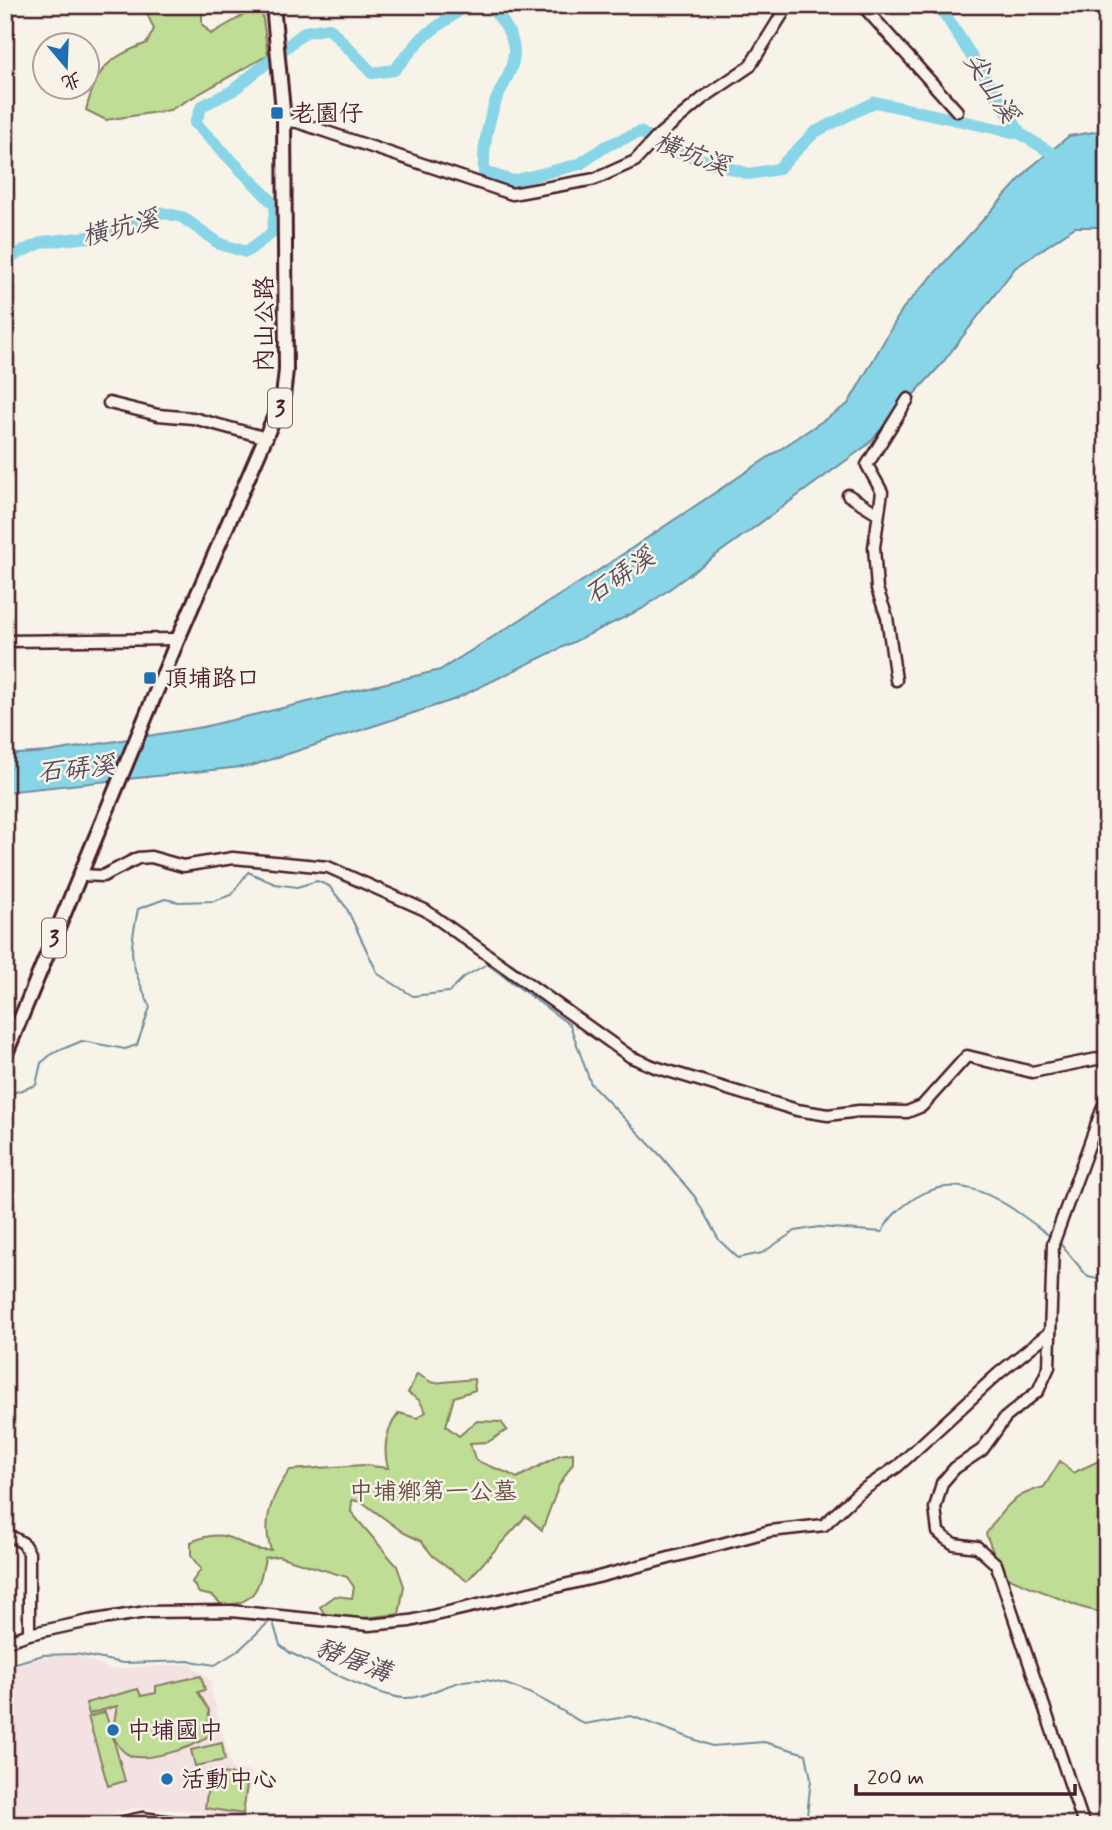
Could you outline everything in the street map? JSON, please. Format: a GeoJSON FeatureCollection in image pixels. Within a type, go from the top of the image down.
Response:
{"type":"FeatureCollection","features":[{"type":"Feature","properties":{"kind":"main road","name":"內山公路"},"geometry":{"type":"LineString","coordinates":[[80,875],[283,397],[286,370],[284,121],[273,5]]}},
{"type":"Feature","properties":{"kind":"main road","name":"3"},"geometry":{"type":"LineString","coordinates":[[5,1056],[80,875]]}},
{"type":"Feature","properties":{"kind":"street"},"geometry":{"type":"LineString","coordinates":[[284,121],[297,122],[512,194],[595,179],[635,161],[660,134],[703,98],[750,66],[788,5]]}},
{"type":"Feature","properties":{"kind":"street"},"geometry":{"type":"LineString","coordinates":[[862,5],[957,111]]}},
{"type":"Feature","properties":{"kind":"street"},"geometry":{"type":"LineString","coordinates":[[896,680],[887,617],[877,589],[874,547],[882,492],[868,461],[908,399]]}},
{"type":"Feature","properties":{"kind":"street"},"geometry":{"type":"LineString","coordinates":[[110,403],[158,415],[193,418],[267,438]]}},
{"type":"Feature","properties":{"kind":"street"},"geometry":{"type":"LineString","coordinates":[[848,495],[877,513]]}},
{"type":"Feature","properties":{"kind":"street"},"geometry":{"type":"LineString","coordinates":[[5,641],[178,639]]}},
{"type":"Feature","properties":{"kind":"street"},"geometry":{"type":"LineString","coordinates":[[80,875],[103,876],[138,858],[151,857],[183,866],[233,858],[328,867],[425,910],[631,1057],[719,1087],[828,1115],[859,1111],[907,1112],[922,1107],[967,1056],[1032,1072],[1107,1057]]}},
{"type":"Feature","properties":{"kind":"street"},"geometry":{"type":"LineString","coordinates":[[1084,1825],[996,1564],[977,1547],[954,1544],[938,1532],[935,1508],[942,1483],[955,1468],[982,1450],[1005,1418],[1038,1391],[1049,1367],[1055,1239],[1107,1096]]}},
{"type":"Feature","properties":{"kind":"street"},"geometry":{"type":"LineString","coordinates":[[5,1642],[29,1633],[146,1612],[230,1611],[369,1625],[391,1624],[484,1606],[770,1531],[824,1525],[857,1494],[898,1466],[999,1373],[1050,1332]]}},
{"type":"Feature","properties":{"kind":"street"},"geometry":{"type":"LineString","coordinates":[[5,1533],[23,1544],[29,1553],[29,1633]]}},
{"type":"Feature","properties":{"kind":"street"},"geometry":{"type":"LineString","coordinates":[[110,1825],[142,1818],[197,1825]]}},
{"type":"Feature","properties":{"kind":"shaded area","name":"中埔國中"},"geometry":{"type":"Polygon","coordinates":[[[75,1655],[111,1669],[190,1664],[212,1682],[211,1690],[232,1769],[253,1772],[243,1822],[196,1811],[138,1808],[62,1825],[5,1825],[5,1669],[37,1658],[75,1655]]]}},
{"type":"Feature","properties":{"kind":"green space"},"geometry":{"type":"Polygon","coordinates":[[[143,5],[209,5],[202,12],[202,24],[211,34],[261,5],[268,55],[170,110],[106,120],[86,110],[88,102],[102,102],[102,71],[106,66],[122,54],[147,43],[154,29],[143,5]]]}},
{"type":"Feature","properties":{"kind":"green space","name":"中埔鄉第一公墓"},"geometry":{"type":"Polygon","coordinates":[[[417,1374],[433,1383],[474,1379],[475,1390],[454,1397],[446,1426],[459,1436],[477,1421],[501,1422],[507,1430],[488,1442],[470,1443],[475,1459],[480,1462],[517,1478],[560,1455],[573,1453],[573,1463],[559,1485],[542,1530],[526,1516],[467,1581],[433,1556],[421,1541],[404,1533],[362,1502],[352,1500],[351,1512],[397,1566],[404,1586],[399,1614],[354,1619],[326,1616],[320,1607],[335,1596],[352,1598],[354,1587],[347,1577],[278,1556],[265,1558],[254,1593],[242,1602],[222,1605],[213,1596],[199,1593],[192,1582],[201,1569],[191,1556],[191,1542],[217,1535],[252,1548],[271,1550],[267,1528],[270,1508],[278,1488],[290,1470],[363,1465],[388,1468],[385,1445],[388,1432],[399,1413],[417,1418],[426,1412],[419,1400],[408,1393],[417,1374]]]}},
{"type":"Feature","properties":{"kind":"green space"},"geometry":{"type":"Polygon","coordinates":[[[1107,1457],[1107,1614],[1080,1607],[1002,1575],[986,1534],[1004,1510],[1024,1494],[1044,1487],[1060,1461],[1073,1473],[1107,1457]]]}},
{"type":"Feature","properties":{"kind":"green space"},"geometry":{"type":"Polygon","coordinates":[[[201,1676],[205,1690],[198,1692],[209,1710],[208,1736],[202,1740],[170,1753],[136,1757],[123,1751],[112,1734],[117,1706],[89,1714],[86,1703],[138,1689],[141,1696],[156,1693],[156,1686],[201,1676]]]}},
{"type":"Feature","properties":{"kind":"green space"},"geometry":{"type":"Polygon","coordinates":[[[105,1712],[125,1781],[108,1786],[88,1717],[105,1712]]]}},
{"type":"Feature","properties":{"kind":"green space"},"geometry":{"type":"Polygon","coordinates":[[[222,1743],[225,1760],[195,1766],[191,1750],[222,1743]]]}},
{"type":"Feature","properties":{"kind":"green space"},"geometry":{"type":"Polygon","coordinates":[[[210,1771],[248,1777],[243,1814],[205,1808],[210,1771]]]}},
{"type":"Feature","properties":{"kind":"water","name":"石硦溪"},"geometry":{"type":"Polygon","coordinates":[[[1107,130],[1107,227],[1075,227],[1015,268],[940,366],[866,446],[642,609],[453,700],[251,766],[5,792],[5,755],[48,752],[203,727],[440,670],[590,576],[848,404],[903,308],[1031,167],[1069,136],[1107,130]]]}},
{"type":"Feature","properties":{"kind":"waterway","name":"橫坑溪"},"geometry":{"type":"LineString","coordinates":[[5,259],[43,242],[98,236],[159,212],[182,217],[220,244],[246,252],[272,233],[276,206],[195,123],[202,106],[232,91],[305,32],[329,28],[372,73],[394,70],[423,37],[467,5]]}},
{"type":"Feature","properties":{"kind":"waterway","name":"橫坑溪"},"geometry":{"type":"LineString","coordinates":[[483,5],[495,12],[504,24],[514,52],[512,66],[490,120],[484,172],[513,181],[580,164],[606,146],[640,132],[670,150],[749,174],[778,169],[815,132],[875,102],[1021,134],[1061,159]]}},
{"type":"Feature","properties":{"kind":"waterway","name":"尖山溪"},"geometry":{"type":"LineString","coordinates":[[939,5],[1021,134]]}},
{"type":"Feature","properties":{"kind":"waterway"},"geometry":{"type":"LineString","coordinates":[[7,1095],[36,1085],[41,1063],[53,1053],[82,1041],[125,1049],[137,1045],[150,1007],[133,959],[138,909],[165,899],[179,902],[214,901],[231,895],[248,872],[275,884],[297,887],[317,881],[329,886],[346,907],[378,974],[413,996],[449,992],[464,977],[487,964],[570,1025],[591,1084],[661,1156],[695,1197],[719,1240],[738,1258],[762,1253],[795,1231],[819,1227],[882,1232],[896,1213],[915,1198],[933,1189],[951,1186],[986,1194],[1019,1213],[1050,1236]]}},
{"type":"Feature","properties":{"kind":"waterway"},"geometry":{"type":"LineString","coordinates":[[1058,1241],[1088,1277],[1107,1281]]}},
{"type":"Feature","properties":{"kind":"waterway","name":"豬屠溝"},"geometry":{"type":"LineString","coordinates":[[5,1666],[43,1655],[76,1654],[123,1663],[191,1661],[215,1665],[239,1650],[272,1619],[280,1645],[290,1653],[392,1696],[412,1698],[454,1683],[486,1680],[530,1694],[584,1724],[631,1716],[712,1746],[764,1742],[806,1754],[811,1779],[806,1825]]}},
{"type":"Feature","properties":{"kind":"place","name":"老園仔"},"geometry":{"type":"Point","coordinates":[277,113]}},
{"type":"Feature","properties":{"kind":"place","name":"頂埔路口"},"geometry":{"type":"Point","coordinates":[150,678]}},
{"type":"Feature","properties":{"kind":"place","name":"中埔國中"},"geometry":{"type":"Point","coordinates":[113,1730]}},
{"type":"Feature","properties":{"kind":"place","name":"活動中心"},"geometry":{"type":"Point","coordinates":[167,1779]}}]}
